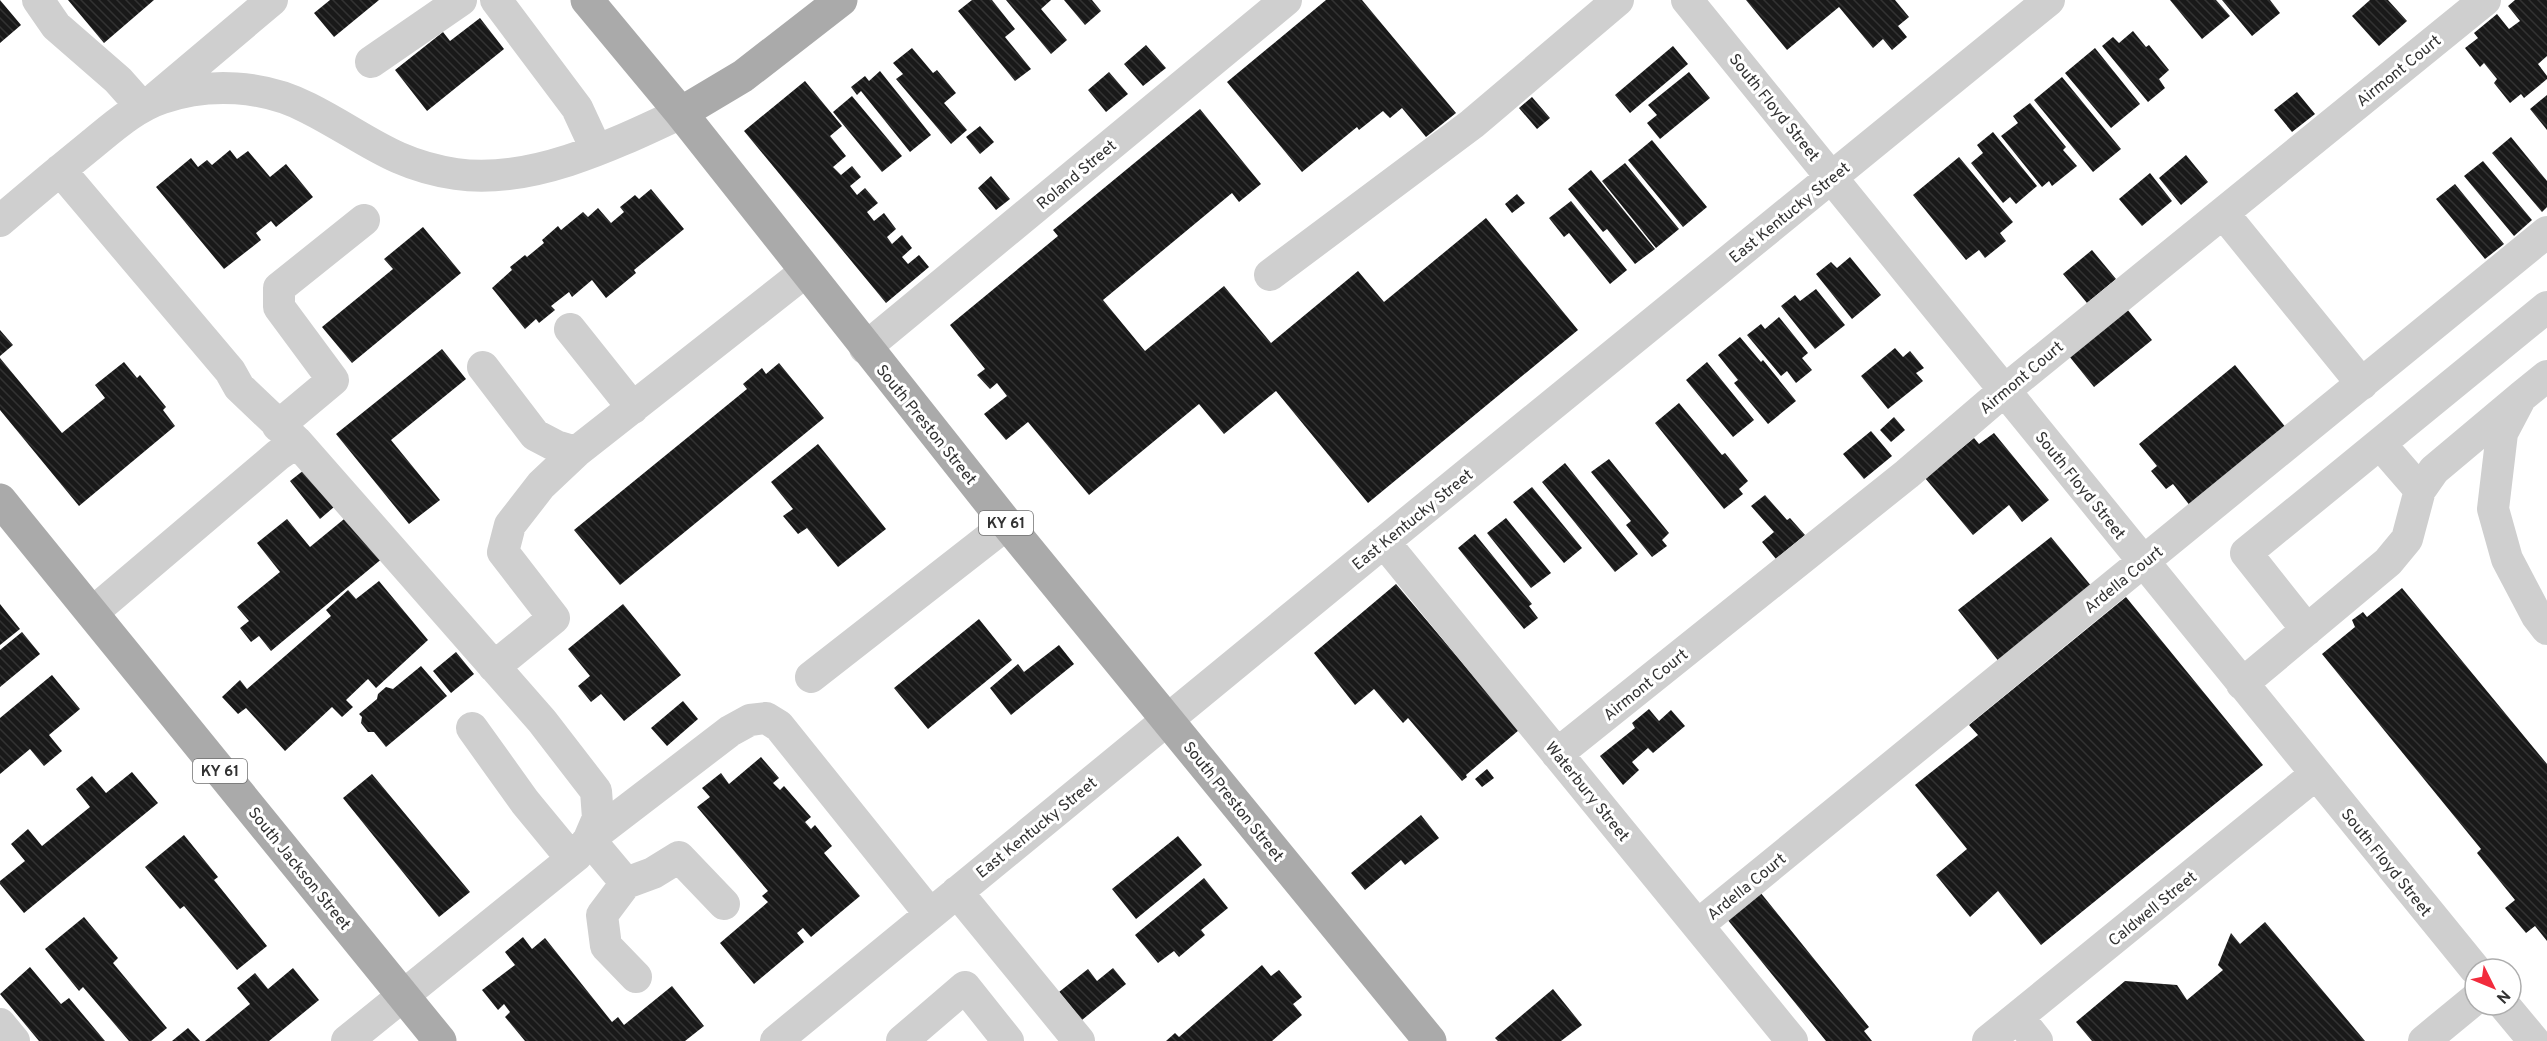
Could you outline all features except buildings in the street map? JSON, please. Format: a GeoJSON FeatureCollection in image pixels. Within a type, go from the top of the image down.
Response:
{"type":"FeatureCollection","features":[{"type":"Feature","properties":{"kind":"main road","name":"South Preston Street"},"geometry":{"type":"LineString","coordinates":[[587,0],[681,113],[805,272],[985,494],[1007,525],[1430,1041]]}},
{"type":"Feature","properties":{"kind":"main road"},"geometry":{"type":"LineString","coordinates":[[681,113],[743,76],[842,0]]}},
{"type":"Feature","properties":{"kind":"main road","name":"South Jackson Street"},"geometry":{"type":"LineString","coordinates":[[2,506],[92,613],[440,1041]]}},
{"type":"Feature","properties":{"kind":"street"},"geometry":{"type":"LineString","coordinates":[[38,0],[57,26],[147,104]]}},
{"type":"Feature","properties":{"kind":"street"},"geometry":{"type":"LineString","coordinates":[[0,220],[128,115],[147,104],[272,0]]}},
{"type":"Feature","properties":{"kind":"street"},"geometry":{"type":"LineString","coordinates":[[370,62],[461,0]]}},
{"type":"Feature","properties":{"kind":"street"},"geometry":{"type":"LineString","coordinates":[[496,0],[577,108],[596,149]]}},
{"type":"Feature","properties":{"kind":"street","name":"Roland Street"},"geometry":{"type":"LineString","coordinates":[[866,348],[1286,0]]}},
{"type":"Feature","properties":{"kind":"street"},"geometry":{"type":"LineString","coordinates":[[1270,275],[1472,124],[1618,0]]}},
{"type":"Feature","properties":{"kind":"street","name":"South Floyd Street"},"geometry":{"type":"LineString","coordinates":[[1687,0],[2465,957]]}},
{"type":"Feature","properties":{"kind":"street","name":"East Kentucky Street"},"geometry":{"type":"LineString","coordinates":[[790,1037],[930,914],[2049,0]]}},
{"type":"Feature","properties":{"kind":"street","name":"Airmont Court"},"geometry":{"type":"LineString","coordinates":[[1557,754],[1907,474],[2005,390],[2223,213],[2472,4]]}},
{"type":"Feature","properties":{"kind":"street"},"geometry":{"type":"LineString","coordinates":[[147,104],[189,91],[216,88],[239,88],[271,94],[308,108],[388,155],[417,166],[457,174],[484,176],[527,172],[596,149],[681,113]]}},
{"type":"Feature","properties":{"kind":"street"},"geometry":{"type":"LineString","coordinates":[[60,170],[230,371],[239,387],[288,434],[542,721],[596,791],[598,818],[580,849]]}},
{"type":"Feature","properties":{"kind":"street"},"geometry":{"type":"LineString","coordinates":[[2223,213],[2362,384]]}},
{"type":"Feature","properties":{"kind":"street"},"geometry":{"type":"LineString","coordinates":[[92,613],[278,455],[288,434],[333,380],[279,307],[279,288],[364,220]]}},
{"type":"Feature","properties":{"kind":"street","name":"Ardella Court"},"geometry":{"type":"LineString","coordinates":[[1698,925],[2547,232]]}},
{"type":"Feature","properties":{"kind":"street"},"geometry":{"type":"LineString","coordinates":[[494,667],[554,618],[503,552],[510,525],[541,485],[576,452],[805,272]]}},
{"type":"Feature","properties":{"kind":"street"},"geometry":{"type":"LineString","coordinates":[[2307,630],[2246,553],[2381,445],[2547,307]]}},
{"type":"Feature","properties":{"kind":"street"},"geometry":{"type":"LineString","coordinates":[[570,329],[633,408]]}},
{"type":"Feature","properties":{"kind":"street"},"geometry":{"type":"LineString","coordinates":[[483,367],[535,435],[556,446],[576,452]]}},
{"type":"Feature","properties":{"kind":"street"},"geometry":{"type":"LineString","coordinates":[[2242,684],[2388,562],[2407,539],[2427,480],[2547,376]]}},
{"type":"Feature","properties":{"kind":"street"},"geometry":{"type":"LineString","coordinates":[[2522,397],[2502,433],[2493,509],[2507,559],[2537,616],[2547,629]]}},
{"type":"Feature","properties":{"kind":"street"},"geometry":{"type":"LineString","coordinates":[[2381,445],[2427,480]]}},
{"type":"Feature","properties":{"kind":"street"},"geometry":{"type":"LineString","coordinates":[[811,677],[1007,525]]}},
{"type":"Feature","properties":{"kind":"street","name":"Waterbury Street"},"geometry":{"type":"LineString","coordinates":[[1384,542],[1792,1041]]}},
{"type":"Feature","properties":{"kind":"street"},"geometry":{"type":"LineString","coordinates":[[347,1041],[580,849],[730,731],[750,720],[766,718],[779,726],[930,914]]}},
{"type":"Feature","properties":{"kind":"street"},"geometry":{"type":"LineString","coordinates":[[472,728],[525,802],[580,849],[626,883]]}},
{"type":"Feature","properties":{"kind":"street","name":"Caldwell Street"},"geometry":{"type":"LineString","coordinates":[[1988,1041],[2316,774]]}},
{"type":"Feature","properties":{"kind":"street"},"geometry":{"type":"LineString","coordinates":[[636,977],[606,946],[603,925],[602,915],[626,883],[653,873],[679,857],[724,903]]}},
{"type":"Feature","properties":{"kind":"street"},"geometry":{"type":"LineString","coordinates":[[957,892],[1079,1041]]}},
{"type":"Feature","properties":{"kind":"street"},"geometry":{"type":"LineString","coordinates":[[902,1041],[965,987],[1008,1041]]}},
{"type":"Feature","properties":{"kind":"street"},"geometry":{"type":"LineString","coordinates":[[2432,1039],[2463,1010]]}},
{"type":"Feature","properties":{"kind":"street"},"geometry":{"type":"LineString","coordinates":[[2018,1017],[2037,1041]]}},
{"type":"Feature","properties":{"kind":"street"},"geometry":{"type":"LineString","coordinates":[[2514,1017],[2534,1041]]}},
{"type":"Feature","properties":{"kind":"street"},"geometry":{"type":"LineString","coordinates":[[0,1024],[14,1041]]}}]}
